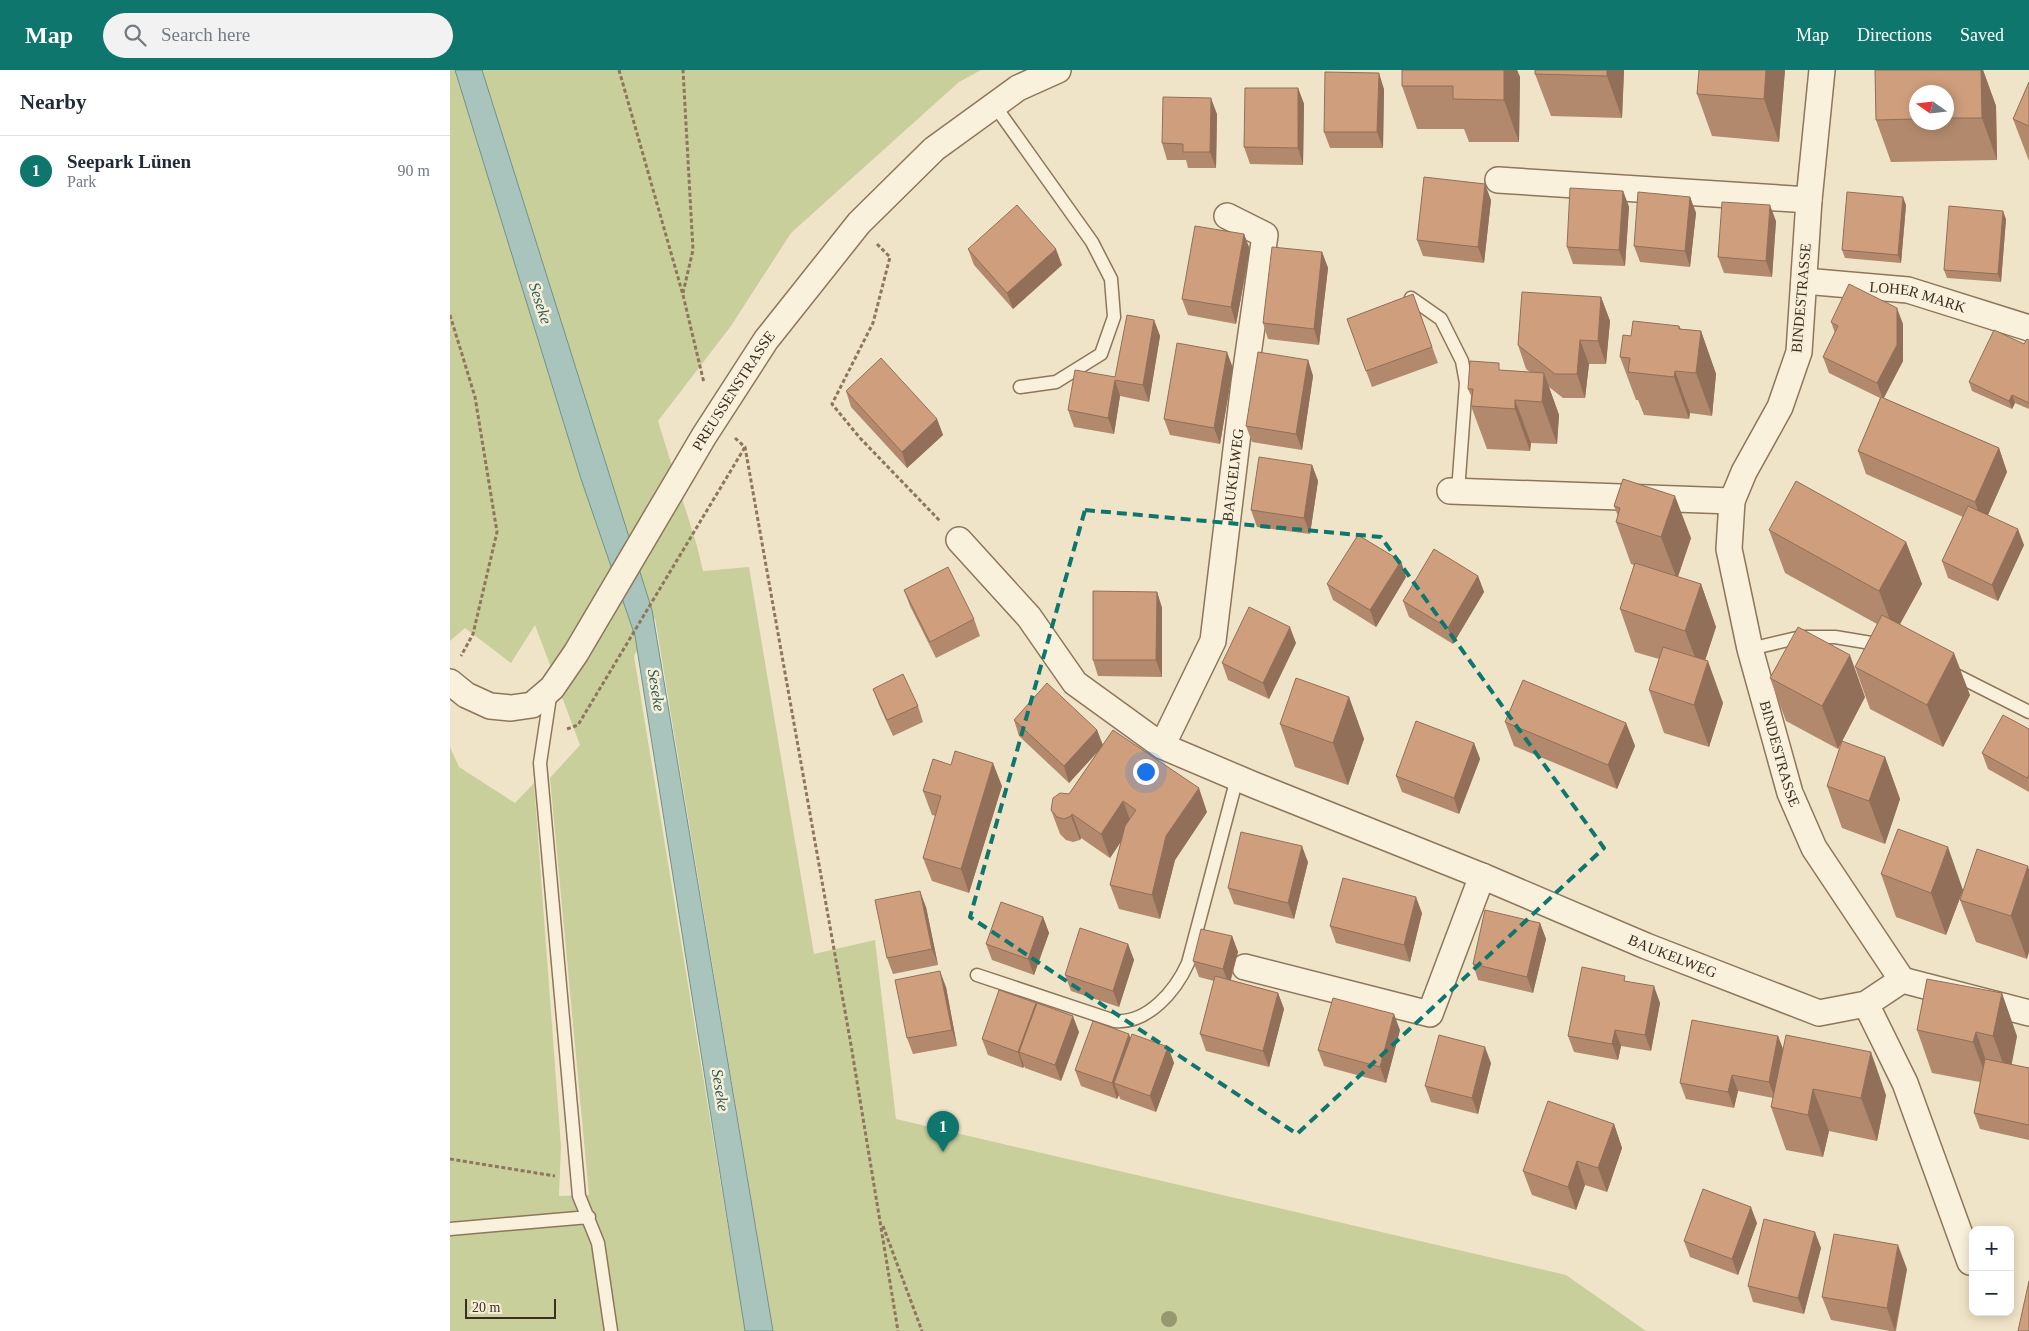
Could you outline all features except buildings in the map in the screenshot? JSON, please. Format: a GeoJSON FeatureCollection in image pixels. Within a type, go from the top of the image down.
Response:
{"type":"FeatureCollection","features":[{"type":"Feature","properties":{"kind":"street","name":"PREUSSENSTRASSE"},"geometry":{"type":"LineString","coordinates":[[455,670],[466,695],[490,706],[511,708],[532,705],[552,688],[576,653],[709,429],[766,340],[858,223],[934,149],[1018,88],[1058,70]]}},
{"type":"Feature","properties":{"kind":"street","name":"BINDESTRASSE"},"geometry":{"type":"LineString","coordinates":[[1822,70],[1809,200],[1799,352],[1780,407],[1744,472],[1732,501],[1729,549],[1750,648],[1790,793],[1814,848],[1902,980]]}},
{"type":"Feature","properties":{"kind":"street"},"geometry":{"type":"LineString","coordinates":[[1498,180],[1809,200]]}},
{"type":"Feature","properties":{"kind":"street","name":"BAUKELWEG"},"geometry":{"type":"LineString","coordinates":[[1162,746],[1213,641],[1244,382],[1265,235],[1227,216]]}},
{"type":"Feature","properties":{"kind":"street","name":"LOHER MARK"},"geometry":{"type":"LineString","coordinates":[[1804,281],[1908,290],[2029,328]]}},
{"type":"Feature","properties":{"kind":"street"},"geometry":{"type":"LineString","coordinates":[[1454,491],[1732,501]]}},
{"type":"Feature","properties":{"kind":"street","name":"BAUKELWEG"},"geometry":{"type":"LineString","coordinates":[[959,540],[1029,617],[1075,683],[1162,746],[1482,876],[1646,946],[1818,1013],[1866,1004],[1902,980]]}},
{"type":"Feature","properties":{"kind":"street"},"geometry":{"type":"LineString","coordinates":[[1244,966],[1430,1014],[1482,876]]}},
{"type":"Feature","properties":{"kind":"street"},"geometry":{"type":"LineString","coordinates":[[1902,980],[2029,1012]]}},
{"type":"Feature","properties":{"kind":"street"},"geometry":{"type":"LineString","coordinates":[[1866,1004],[1905,1083],[1969,1259]]}},
{"type":"Feature","properties":{"kind":"lane"},"geometry":{"type":"LineString","coordinates":[[994,106],[1092,242],[1111,279],[1114,317],[1100,354],[1056,382],[1020,387]]}},
{"type":"Feature","properties":{"kind":"lane"},"geometry":{"type":"LineString","coordinates":[[1411,298],[1441,319],[1462,360],[1466,383],[1454,491]]}},
{"type":"Feature","properties":{"kind":"lane"},"geometry":{"type":"LineString","coordinates":[[1750,648],[1801,637],[1835,636],[1896,648]]}},
{"type":"Feature","properties":{"kind":"lane"},"geometry":{"type":"LineString","coordinates":[[1937,666],[2029,712]]}},
{"type":"Feature","properties":{"kind":"lane"},"geometry":{"type":"LineString","coordinates":[[552,688],[540,763],[579,1196],[589,1216],[598,1243],[611,1331]]}},
{"type":"Feature","properties":{"kind":"lane"},"geometry":{"type":"LineString","coordinates":[[977,975],[1115,1021],[1126,1022],[1154,1007],[1169,994],[1181,979],[1188,963],[1237,778]]}},
{"type":"Feature","properties":{"kind":"lane"},"geometry":{"type":"LineString","coordinates":[[450,1229],[589,1216]]}},
{"type":"Feature","properties":{"kind":"path"},"geometry":{"type":"LineString","coordinates":[[619,70],[683,295],[709,429],[745,446]]}},
{"type":"Feature","properties":{"kind":"path"},"geometry":{"type":"LineString","coordinates":[[683,70],[693,250],[683,295]]}},
{"type":"Feature","properties":{"kind":"path"},"geometry":{"type":"LineString","coordinates":[[858,223],[890,257],[872,323],[832,404],[860,438],[959,540]]}},
{"type":"Feature","properties":{"kind":"path"},"geometry":{"type":"LineString","coordinates":[[450,315],[475,396],[497,532],[473,634],[455,670]]}},
{"type":"Feature","properties":{"kind":"path"},"geometry":{"type":"LineString","coordinates":[[559,732],[578,725],[745,446]]}},
{"type":"Feature","properties":{"kind":"path"},"geometry":{"type":"LineString","coordinates":[[745,446],[851,1045],[898,1331]]}},
{"type":"Feature","properties":{"kind":"path"},"geometry":{"type":"LineString","coordinates":[[450,1159],[578,1180]]}},
{"type":"Feature","properties":{"kind":"path"},"geometry":{"type":"LineString","coordinates":[[880,1219],[922,1331]]}},
{"type":"Feature","properties":{"kind":"highlighted area"},"geometry":{"type":"Polygon","coordinates":[[[1085,510],[1381,537],[1604,848],[1297,1134],[970,917],[1085,510]]]}},
{"type":"Feature","properties":{"kind":"green space"},"geometry":{"type":"Polygon","coordinates":[[[450,70],[981,70],[959,82],[791,233],[731,326],[658,421],[703,571],[749,567],[814,954],[875,940],[896,1119],[1566,1275],[1646,1331],[773,1331],[655,618],[634,656],[745,1331],[450,1331],[450,747],[459,767],[515,803],[534,783],[561,1146],[559,1196],[589,1195],[550,778],[580,745],[535,625],[511,663],[465,628],[450,641],[450,70]]]}},
{"type":"Feature","properties":{"kind":"water","name":"Seseke"},"geometry":{"type":"Polygon","coordinates":[[[455,70],[482,70],[652,610],[773,1331],[745,1331],[635,636],[581,479],[455,70]]]}},
{"type":"Feature","properties":{"kind":"place","name":"Seepark Lünen"},"geometry":{"type":"Point","coordinates":[943,1152]}}]}
